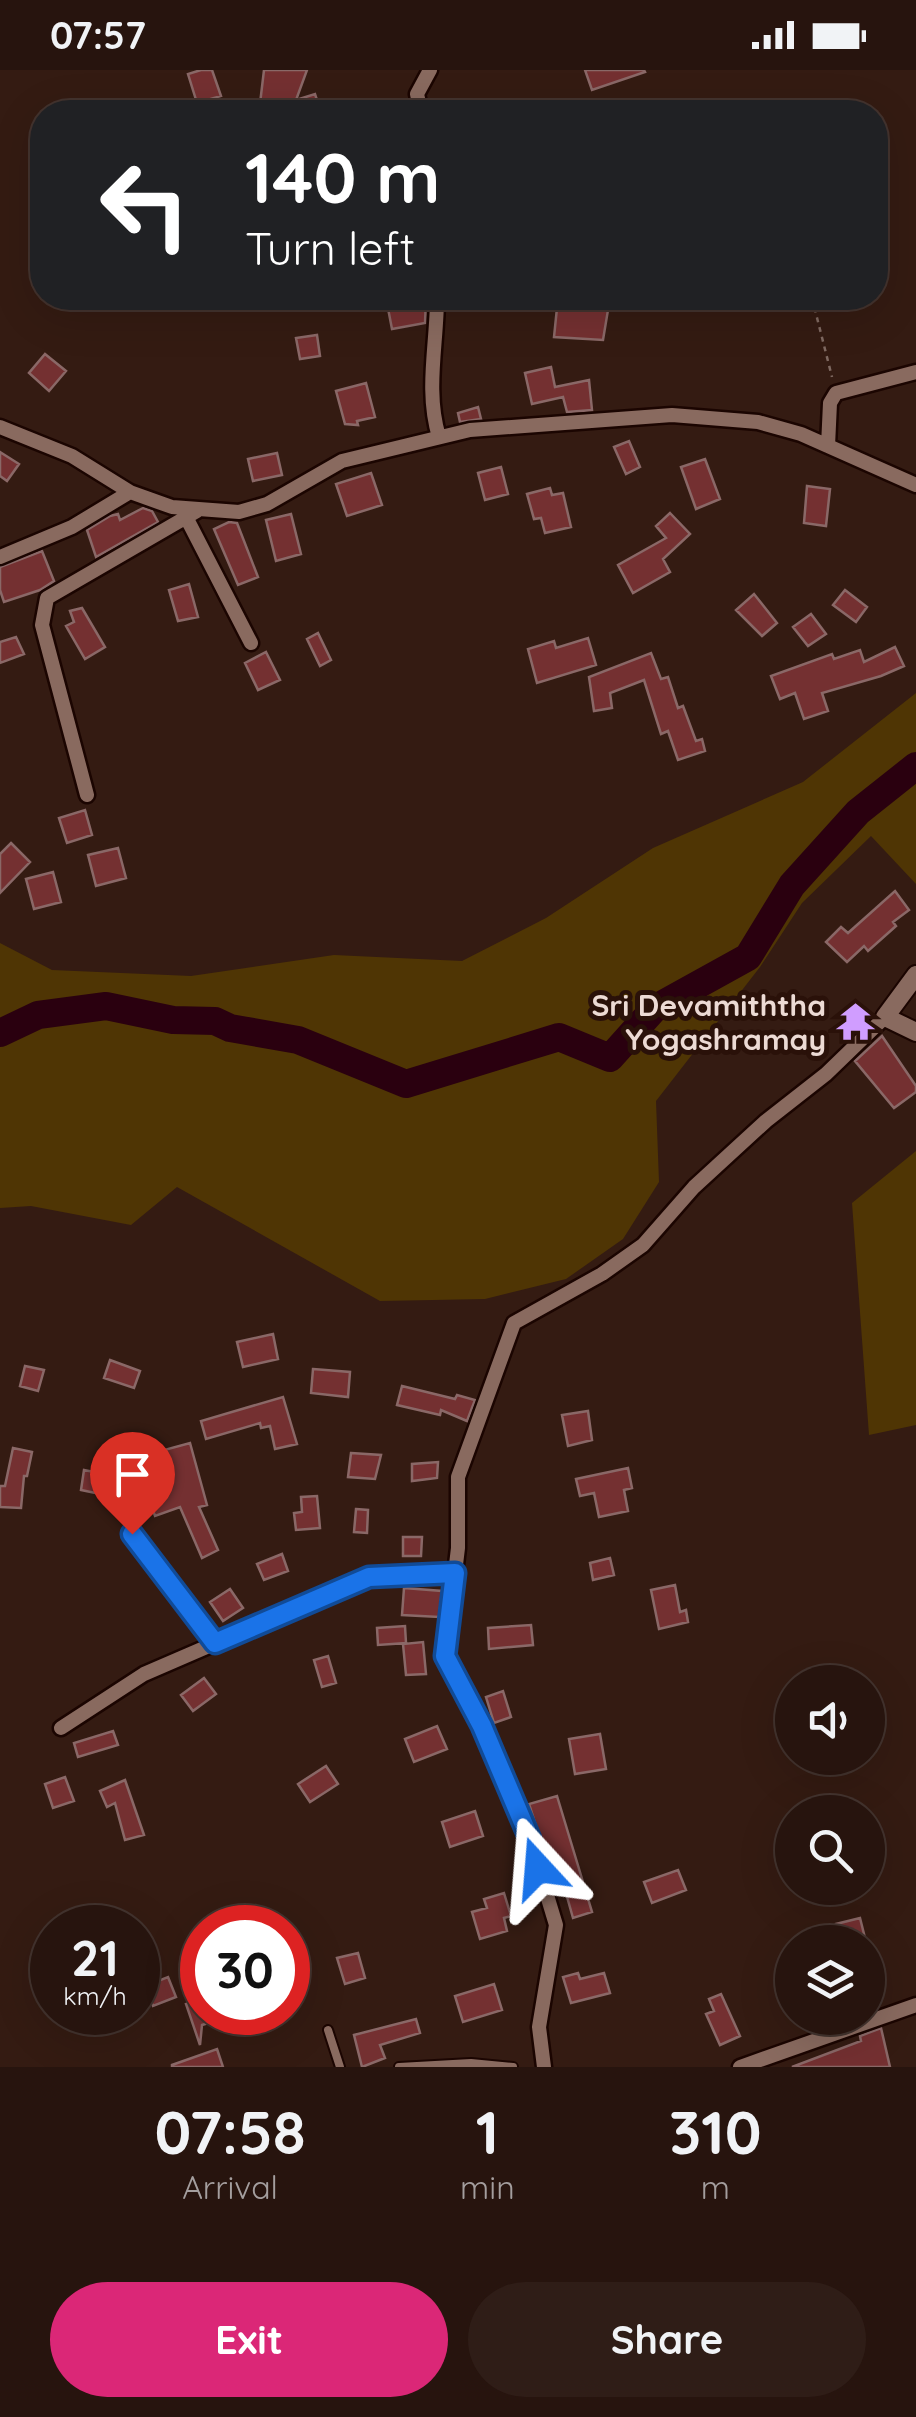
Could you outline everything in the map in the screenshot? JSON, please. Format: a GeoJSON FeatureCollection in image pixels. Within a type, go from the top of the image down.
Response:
{"type":"FeatureCollection","features":[{"type":"Feature","properties":{"kind":"street"},"geometry":{"type":"LineString","coordinates":[[418,100],[417,94],[430,70]]}},
{"type":"Feature","properties":{"kind":"street"},"geometry":{"type":"LineString","coordinates":[[436,310],[431,366],[439,437]]}},
{"type":"Feature","properties":{"kind":"street"},"geometry":{"type":"LineString","coordinates":[[828,446],[830,403],[836,393],[916,372]]}},
{"type":"Feature","properties":{"kind":"street"},"geometry":{"type":"LineString","coordinates":[[0,426],[72,456],[130,492],[192,514],[239,512],[267,504],[342,461],[470,430],[672,415],[758,422],[801,434],[916,485]]}},
{"type":"Feature","properties":{"kind":"street"},"geometry":{"type":"LineString","coordinates":[[0,557],[72,526],[130,492]]}},
{"type":"Feature","properties":{"kind":"street"},"geometry":{"type":"LineString","coordinates":[[192,514],[252,643]]}},
{"type":"Feature","properties":{"kind":"street"},"geometry":{"type":"LineString","coordinates":[[87,795],[42,625],[46,598],[192,514]]}},
{"type":"Feature","properties":{"kind":"street"},"geometry":{"type":"LineString","coordinates":[[544,2067],[539,2027],[556,1925],[530,1839],[482,1726],[445,1656],[455,1573],[458,1477],[514,1323],[602,1274],[643,1244],[694,1186],[826,1074],[885,1017],[916,975]]}},
{"type":"Feature","properties":{"kind":"street"},"geometry":{"type":"LineString","coordinates":[[885,1017],[916,1032]]}},
{"type":"Feature","properties":{"kind":"street"},"geometry":{"type":"LineString","coordinates":[[132,1534],[215,1643]]}},
{"type":"Feature","properties":{"kind":"street"},"geometry":{"type":"LineString","coordinates":[[61,1728],[144,1674],[369,1577],[455,1573]]}},
{"type":"Feature","properties":{"kind":"street"},"geometry":{"type":"LineString","coordinates":[[740,2067],[916,2005]]}},
{"type":"Feature","properties":{"kind":"lane"},"geometry":{"type":"LineString","coordinates":[[328,2030],[340,2067]]}},
{"type":"Feature","properties":{"kind":"lane"},"geometry":{"type":"LineString","coordinates":[[399,2067],[471,2063],[513,2067]]}},
{"type":"Feature","properties":{"kind":"path"},"geometry":{"type":"LineString","coordinates":[[815,310],[836,393]]}},
{"type":"Feature","properties":{"kind":"shaded area"},"geometry":{"type":"Polygon","coordinates":[[[916,693],[916,884],[871,836],[802,903],[760,967],[656,1101],[659,1182],[623,1239],[566,1279],[485,1299],[380,1301],[177,1187],[131,1225],[31,1206],[0,1208],[0,943],[52,970],[191,976],[334,955],[462,961],[546,918],[653,848],[803,782],[916,693]]]}},
{"type":"Feature","properties":{"kind":"shaded area"},"geometry":{"type":"Polygon","coordinates":[[[916,1151],[916,1425],[869,1435],[852,1203],[916,1151]]]}},
{"type":"Feature","properties":{"kind":"building"},"geometry":{"type":"Polygon","coordinates":[[[212,70],[221,96],[196,100],[188,74],[212,70]]]}},
{"type":"Feature","properties":{"kind":"building"},"geometry":{"type":"Polygon","coordinates":[[[264,70],[307,70],[296,100],[260,100],[264,70]]]}},
{"type":"Feature","properties":{"kind":"building"},"geometry":{"type":"Polygon","coordinates":[[[585,70],[644,70],[645,72],[592,90],[585,70]]]}},
{"type":"Feature","properties":{"kind":"building"},"geometry":{"type":"Polygon","coordinates":[[[315,94],[317,100],[296,100],[315,94]]]}},
{"type":"Feature","properties":{"kind":"building"},"geometry":{"type":"Polygon","coordinates":[[[388,310],[426,310],[425,323],[392,329],[388,310]]]}},
{"type":"Feature","properties":{"kind":"building"},"geometry":{"type":"Polygon","coordinates":[[[557,310],[608,310],[603,340],[554,337],[557,310]]]}},
{"type":"Feature","properties":{"kind":"building"},"geometry":{"type":"Polygon","coordinates":[[[317,335],[320,356],[300,359],[296,338],[317,335]]]}},
{"type":"Feature","properties":{"kind":"building"},"geometry":{"type":"Polygon","coordinates":[[[45,354],[66,371],[49,391],[29,373],[45,354]]]}},
{"type":"Feature","properties":{"kind":"building"},"geometry":{"type":"Polygon","coordinates":[[[551,367],[555,387],[589,380],[592,410],[567,412],[563,397],[532,404],[525,373],[551,367]]]}},
{"type":"Feature","properties":{"kind":"building"},"geometry":{"type":"Polygon","coordinates":[[[366,383],[375,417],[357,421],[358,425],[345,424],[336,391],[366,383]]]}},
{"type":"Feature","properties":{"kind":"building"},"geometry":{"type":"Polygon","coordinates":[[[478,407],[481,419],[460,422],[458,413],[478,407]]]}},
{"type":"Feature","properties":{"kind":"building"},"geometry":{"type":"Polygon","coordinates":[[[629,441],[640,467],[626,474],[614,447],[629,441]]]}},
{"type":"Feature","properties":{"kind":"building"},"geometry":{"type":"Polygon","coordinates":[[[0,452],[19,464],[7,481],[0,476],[0,452]]]}},
{"type":"Feature","properties":{"kind":"building"},"geometry":{"type":"Polygon","coordinates":[[[277,453],[282,475],[253,481],[248,459],[277,453]]]}},
{"type":"Feature","properties":{"kind":"building"},"geometry":{"type":"Polygon","coordinates":[[[705,459],[720,499],[696,509],[681,467],[705,459]]]}},
{"type":"Feature","properties":{"kind":"building"},"geometry":{"type":"Polygon","coordinates":[[[501,467],[508,494],[485,500],[478,473],[501,467]]]}},
{"type":"Feature","properties":{"kind":"building"},"geometry":{"type":"Polygon","coordinates":[[[371,473],[382,505],[347,516],[336,484],[371,473]]]}},
{"type":"Feature","properties":{"kind":"building"},"geometry":{"type":"Polygon","coordinates":[[[807,486],[830,489],[826,526],[804,523],[807,486]]]}},
{"type":"Feature","properties":{"kind":"building"},"geometry":{"type":"Polygon","coordinates":[[[550,488],[552,495],[563,493],[571,527],[545,533],[541,518],[534,519],[527,494],[550,488]]]}},
{"type":"Feature","properties":{"kind":"building"},"geometry":{"type":"Polygon","coordinates":[[[143,508],[152,511],[158,522],[96,557],[87,530],[110,516],[118,514],[120,520],[143,508]]]}},
{"type":"Feature","properties":{"kind":"building"},"geometry":{"type":"Polygon","coordinates":[[[670,513],[690,534],[663,559],[670,572],[633,593],[618,565],[666,538],[656,526],[670,513]]]}},
{"type":"Feature","properties":{"kind":"building"},"geometry":{"type":"Polygon","coordinates":[[[291,514],[301,554],[276,561],[266,520],[291,514]]]}},
{"type":"Feature","properties":{"kind":"building"},"geometry":{"type":"Polygon","coordinates":[[[237,523],[258,577],[238,585],[214,529],[237,523]]]}},
{"type":"Feature","properties":{"kind":"building"},"geometry":{"type":"Polygon","coordinates":[[[42,551],[54,581],[4,602],[0,567],[42,551]]]}},
{"type":"Feature","properties":{"kind":"building"},"geometry":{"type":"Polygon","coordinates":[[[189,584],[198,617],[178,621],[169,590],[189,584]]]}},
{"type":"Feature","properties":{"kind":"building"},"geometry":{"type":"Polygon","coordinates":[[[845,590],[867,607],[856,622],[833,605],[845,590]]]}},
{"type":"Feature","properties":{"kind":"building"},"geometry":{"type":"Polygon","coordinates":[[[754,594],[777,623],[762,636],[736,610],[754,594]]]}},
{"type":"Feature","properties":{"kind":"building"},"geometry":{"type":"Polygon","coordinates":[[[82,608],[105,647],[85,659],[66,626],[74,622],[70,611],[82,608]]]}},
{"type":"Feature","properties":{"kind":"building"},"geometry":{"type":"Polygon","coordinates":[[[811,614],[826,634],[808,646],[793,627],[811,614]]]}},
{"type":"Feature","properties":{"kind":"building"},"geometry":{"type":"Polygon","coordinates":[[[318,633],[331,660],[320,666],[307,639],[318,633]]]}},
{"type":"Feature","properties":{"kind":"building"},"geometry":{"type":"Polygon","coordinates":[[[16,637],[24,654],[0,663],[0,642],[16,637]]]}},
{"type":"Feature","properties":{"kind":"building"},"geometry":{"type":"Polygon","coordinates":[[[588,638],[596,665],[537,683],[528,649],[554,641],[556,648],[588,638]]]}},
{"type":"Feature","properties":{"kind":"building"},"geometry":{"type":"Polygon","coordinates":[[[895,647],[904,666],[822,693],[828,711],[804,719],[795,693],[780,699],[771,676],[832,654],[834,659],[860,650],[864,662],[895,647]]]}},
{"type":"Feature","properties":{"kind":"building"},"geometry":{"type":"Polygon","coordinates":[[[266,652],[280,680],[258,690],[245,663],[266,652]]]}},
{"type":"Feature","properties":{"kind":"building"},"geometry":{"type":"Polygon","coordinates":[[[651,653],[661,679],[668,677],[678,708],[683,706],[696,741],[702,739],[705,751],[678,760],[668,731],[661,734],[644,680],[610,693],[612,708],[594,711],[589,677],[651,653]]]}},
{"type":"Feature","properties":{"kind":"building"},"geometry":{"type":"Polygon","coordinates":[[[85,810],[92,835],[67,843],[59,818],[85,810]]]}},
{"type":"Feature","properties":{"kind":"building"},"geometry":{"type":"Polygon","coordinates":[[[11,843],[30,862],[0,893],[0,854],[11,843]]]}},
{"type":"Feature","properties":{"kind":"building"},"geometry":{"type":"Polygon","coordinates":[[[118,848],[126,878],[96,886],[88,855],[118,848]]]}},
{"type":"Feature","properties":{"kind":"building"},"geometry":{"type":"Polygon","coordinates":[[[53,872],[61,902],[34,909],[26,879],[53,872]]]}},
{"type":"Feature","properties":{"kind":"building"},"geometry":{"type":"Polygon","coordinates":[[[895,891],[909,910],[868,951],[864,946],[847,962],[826,942],[841,927],[848,933],[895,891]]]}},
{"type":"Feature","properties":{"kind":"building"},"geometry":{"type":"Polygon","coordinates":[[[882,1036],[916,1086],[916,1092],[894,1108],[855,1061],[882,1036]]]}},
{"type":"Feature","properties":{"kind":"building"},"geometry":{"type":"Polygon","coordinates":[[[273,1334],[278,1359],[243,1367],[237,1342],[273,1334]]]}},
{"type":"Feature","properties":{"kind":"building"},"geometry":{"type":"Polygon","coordinates":[[[110,1360],[140,1371],[134,1388],[104,1378],[110,1360]]]}},
{"type":"Feature","properties":{"kind":"building"},"geometry":{"type":"Polygon","coordinates":[[[25,1366],[44,1370],[38,1391],[20,1386],[25,1366]]]}},
{"type":"Feature","properties":{"kind":"building"},"geometry":{"type":"Polygon","coordinates":[[[313,1369],[350,1372],[348,1397],[311,1393],[313,1369]]]}},
{"type":"Feature","properties":{"kind":"building"},"geometry":{"type":"Polygon","coordinates":[[[402,1386],[475,1400],[467,1421],[441,1410],[440,1415],[397,1405],[402,1386]]]}},
{"type":"Feature","properties":{"kind":"building"},"geometry":{"type":"Polygon","coordinates":[[[283,1397],[297,1444],[275,1449],[270,1426],[261,1428],[260,1423],[206,1439],[201,1421],[283,1397]]]}},
{"type":"Feature","properties":{"kind":"building"},"geometry":{"type":"Polygon","coordinates":[[[588,1411],[592,1440],[568,1446],[562,1415],[588,1411]]]}},
{"type":"Feature","properties":{"kind":"building"},"geometry":{"type":"Polygon","coordinates":[[[190,1443],[207,1505],[199,1507],[218,1550],[202,1558],[180,1507],[155,1516],[150,1502],[166,1497],[153,1453],[190,1443]]]}},
{"type":"Feature","properties":{"kind":"building"},"geometry":{"type":"Polygon","coordinates":[[[13,1448],[32,1452],[24,1476],[21,1508],[0,1507],[0,1486],[5,1486],[13,1448]]]}},
{"type":"Feature","properties":{"kind":"building"},"geometry":{"type":"Polygon","coordinates":[[[351,1453],[381,1455],[375,1479],[348,1477],[351,1453]]]}},
{"type":"Feature","properties":{"kind":"building"},"geometry":{"type":"Polygon","coordinates":[[[438,1462],[437,1478],[412,1481],[412,1464],[438,1462]]]}},
{"type":"Feature","properties":{"kind":"building"},"geometry":{"type":"Polygon","coordinates":[[[628,1468],[632,1488],[624,1490],[628,1511],[599,1517],[594,1493],[580,1496],[576,1479],[628,1468]]]}},
{"type":"Feature","properties":{"kind":"building"},"geometry":{"type":"Polygon","coordinates":[[[84,1470],[114,1476],[110,1496],[81,1490],[84,1470]]]}},
{"type":"Feature","properties":{"kind":"building"},"geometry":{"type":"Polygon","coordinates":[[[317,1496],[320,1528],[296,1530],[294,1513],[302,1512],[301,1497],[317,1496]]]}},
{"type":"Feature","properties":{"kind":"building"},"geometry":{"type":"Polygon","coordinates":[[[356,1509],[368,1510],[367,1533],[354,1532],[356,1509]]]}},
{"type":"Feature","properties":{"kind":"building"},"geometry":{"type":"Polygon","coordinates":[[[403,1537],[422,1537],[421,1556],[403,1556],[403,1537]]]}},
{"type":"Feature","properties":{"kind":"building"},"geometry":{"type":"Polygon","coordinates":[[[282,1554],[288,1571],[264,1580],[257,1564],[282,1554]]]}},
{"type":"Feature","properties":{"kind":"building"},"geometry":{"type":"Polygon","coordinates":[[[610,1558],[614,1575],[593,1580],[590,1563],[610,1558]]]}},
{"type":"Feature","properties":{"kind":"building"},"geometry":{"type":"Polygon","coordinates":[[[675,1585],[680,1612],[686,1610],[688,1622],[659,1629],[651,1590],[675,1585]]]}},
{"type":"Feature","properties":{"kind":"building"},"geometry":{"type":"Polygon","coordinates":[[[404,1588],[442,1591],[439,1617],[402,1615],[404,1588]]]}},
{"type":"Feature","properties":{"kind":"building"},"geometry":{"type":"Polygon","coordinates":[[[230,1589],[243,1608],[223,1621],[210,1602],[230,1589]]]}},
{"type":"Feature","properties":{"kind":"building"},"geometry":{"type":"Polygon","coordinates":[[[531,1625],[533,1645],[489,1649],[488,1628],[531,1625]]]}},
{"type":"Feature","properties":{"kind":"building"},"geometry":{"type":"Polygon","coordinates":[[[405,1626],[406,1643],[378,1645],[377,1628],[405,1626]]]}},
{"type":"Feature","properties":{"kind":"building"},"geometry":{"type":"Polygon","coordinates":[[[423,1642],[426,1674],[406,1675],[403,1644],[423,1642]]]}},
{"type":"Feature","properties":{"kind":"building"},"geometry":{"type":"Polygon","coordinates":[[[328,1656],[336,1683],[322,1687],[314,1660],[328,1656]]]}},
{"type":"Feature","properties":{"kind":"building"},"geometry":{"type":"Polygon","coordinates":[[[204,1678],[216,1694],[193,1711],[181,1695],[204,1678]]]}},
{"type":"Feature","properties":{"kind":"building"},"geometry":{"type":"Polygon","coordinates":[[[503,1691],[511,1717],[494,1723],[486,1697],[503,1691]]]}},
{"type":"Feature","properties":{"kind":"building"},"geometry":{"type":"Polygon","coordinates":[[[437,1726],[447,1749],[414,1762],[405,1739],[437,1726]]]}},
{"type":"Feature","properties":{"kind":"building"},"geometry":{"type":"Polygon","coordinates":[[[113,1731],[118,1745],[78,1757],[74,1743],[113,1731]]]}},
{"type":"Feature","properties":{"kind":"building"},"geometry":{"type":"Polygon","coordinates":[[[600,1734],[606,1769],[575,1774],[569,1739],[600,1734]]]}},
{"type":"Feature","properties":{"kind":"building"},"geometry":{"type":"Polygon","coordinates":[[[326,1766],[338,1784],[310,1802],[298,1784],[326,1766]]]}},
{"type":"Feature","properties":{"kind":"building"},"geometry":{"type":"Polygon","coordinates":[[[65,1777],[74,1801],[53,1808],[45,1784],[65,1777]]]}},
{"type":"Feature","properties":{"kind":"building"},"geometry":{"type":"Polygon","coordinates":[[[125,1780],[144,1835],[125,1840],[115,1803],[107,1807],[100,1791],[125,1780]]]}},
{"type":"Feature","properties":{"kind":"building"},"geometry":{"type":"Polygon","coordinates":[[[557,1796],[592,1912],[573,1918],[562,1879],[554,1882],[529,1804],[557,1796]]]}},
{"type":"Feature","properties":{"kind":"building"},"geometry":{"type":"Polygon","coordinates":[[[475,1811],[483,1836],[450,1847],[442,1822],[475,1811]]]}},
{"type":"Feature","properties":{"kind":"building"},"geometry":{"type":"Polygon","coordinates":[[[678,1870],[686,1890],[652,1903],[644,1882],[678,1870]]]}},
{"type":"Feature","properties":{"kind":"building"},"geometry":{"type":"Polygon","coordinates":[[[504,1893],[511,1916],[504,1918],[507,1931],[480,1939],[472,1912],[487,1908],[484,1899],[504,1893]]]}},
{"type":"Feature","properties":{"kind":"building"},"geometry":{"type":"Polygon","coordinates":[[[860,1918],[862,1925],[836,1925],[860,1918]]]}},
{"type":"Feature","properties":{"kind":"building"},"geometry":{"type":"Polygon","coordinates":[[[358,1953],[365,1978],[345,1984],[337,1958],[358,1953]]]}},
{"type":"Feature","properties":{"kind":"building"},"geometry":{"type":"Polygon","coordinates":[[[578,1973],[580,1979],[604,1973],[610,1993],[571,2003],[563,1977],[578,1973]]]}},
{"type":"Feature","properties":{"kind":"building"},"geometry":{"type":"Polygon","coordinates":[[[168,1977],[176,1997],[160,2003],[160,1980],[168,1977]]]}},
{"type":"Feature","properties":{"kind":"building"},"geometry":{"type":"Polygon","coordinates":[[[494,1984],[502,2010],[463,2022],[455,1996],[494,1984]]]}},
{"type":"Feature","properties":{"kind":"building"},"geometry":{"type":"Polygon","coordinates":[[[721,1994],[740,2036],[720,2045],[706,2014],[714,2011],[709,1999],[721,1994]]]}},
{"type":"Feature","properties":{"kind":"building"},"geometry":{"type":"Polygon","coordinates":[[[416,2019],[420,2033],[380,2045],[385,2058],[362,2067],[354,2035],[416,2019]]]}},
{"type":"Feature","properties":{"kind":"building"},"geometry":{"type":"Polygon","coordinates":[[[883,2035],[890,2067],[792,2067],[861,2041],[860,2036],[883,2035]]]}},
{"type":"Feature","properties":{"kind":"building"},"geometry":{"type":"Polygon","coordinates":[[[217,2049],[223,2067],[172,2067],[172,2065],[217,2049]]]}},
{"type":"Feature","properties":{"kind":"waterway"},"geometry":{"type":"LineString","coordinates":[[0,1033],[38,1015],[106,1006],[173,1020],[215,1021],[230,1028],[298,1040],[406,1084],[559,1037],[610,1058],[654,1009],[748,957],[792,885],[858,812],[916,766]]}},
{"type":"Feature","properties":{"kind":"place","name":"Sri Devamiththa Yogashramay"},"geometry":{"type":"Point","coordinates":[856,1022]}},
{"type":"Feature","properties":{"kind":"route"},"geometry":{"type":"LineString","coordinates":[[132,1534],[215,1643],[369,1577],[455,1573],[445,1656],[482,1726],[530,1839],[538,1868]]}}]}
